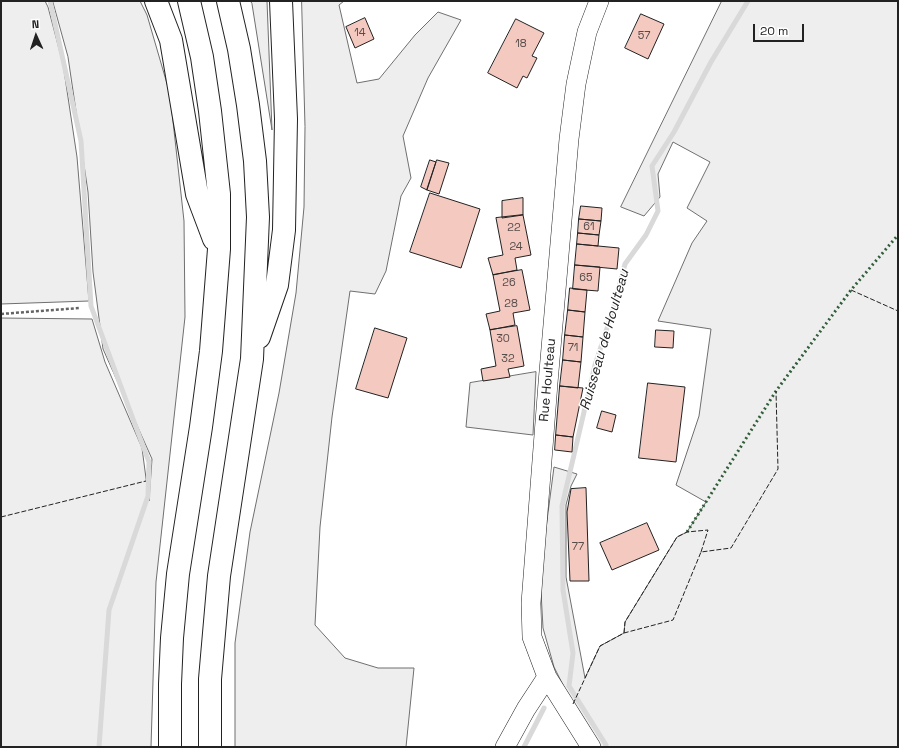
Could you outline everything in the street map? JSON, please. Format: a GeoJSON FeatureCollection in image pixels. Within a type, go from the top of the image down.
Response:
{"type":"FeatureCollection","features":[{"type":"Feature","properties":{"kind":"highway"},"geometry":{"type":"LineString","coordinates":[[156,1],[170,40],[196,194],[218,249]]}},
{"type":"Feature","properties":{"kind":"highway"},"geometry":{"type":"LineString","coordinates":[[170,747],[170,684],[177,581],[201,427],[211,351],[218,249],[219,194],[210,111],[202,57],[189,1]]}},
{"type":"Feature","properties":{"kind":"highway"},"geometry":{"type":"LineString","coordinates":[[210,747],[210,679],[218,576],[252,359],[258,217],[255,161],[239,49],[228,1]]}},
{"type":"Feature","properties":{"kind":"highway"},"geometry":{"type":"LineString","coordinates":[[252,359],[277,285],[284,230],[286,119],[281,1]]}},
{"type":"Feature","properties":{"kind":"street","name":"Rue Houlteau"},"geometry":{"type":"LineString","coordinates":[[591,747],[547,677],[532,637],[531,603],[569,139],[575,90],[587,32],[599,1]]}},
{"type":"Feature","properties":{"kind":"street"},"geometry":{"type":"LineString","coordinates":[[505,747],[526,709],[547,677]]}},
{"type":"Feature","properties":{"kind":"path"},"geometry":{"type":"LineString","coordinates":[[1,314],[79,308]]}},
{"type":"Feature","properties":{"kind":"shaded area"},"geometry":{"type":"Polygon","coordinates":[[[1,1],[45,1],[48,7],[63,64],[77,157],[89,301],[1,304],[1,1]]]}},
{"type":"Feature","properties":{"kind":"shaded area"},"geometry":{"type":"Polygon","coordinates":[[[53,1],[140,1],[147,15],[170,94],[184,221],[185,317],[156,582],[151,747],[1,747],[1,318],[92,319],[105,362],[142,448],[149,501],[152,459],[103,349],[93,272],[88,192],[68,57],[53,1]]]}},
{"type":"Feature","properties":{"kind":"shaded area"},"geometry":{"type":"Polygon","coordinates":[[[251,1],[267,1],[272,130],[252,4],[251,1]]]}},
{"type":"Feature","properties":{"kind":"shaded area"},"geometry":{"type":"Polygon","coordinates":[[[302,1],[344,1],[339,5],[357,83],[379,79],[415,35],[438,12],[461,20],[428,78],[403,136],[411,178],[401,196],[386,271],[375,294],[350,291],[332,417],[320,527],[315,625],[345,658],[378,668],[414,668],[406,747],[235,747],[235,643],[250,532],[279,393],[296,293],[304,207],[305,127],[302,1]]]}},
{"type":"Feature","properties":{"kind":"shaded area"},"geometry":{"type":"Polygon","coordinates":[[[722,1],[898,1],[898,747],[600,747],[573,705],[554,667],[543,628],[540,574],[554,467],[577,474],[571,486],[566,505],[566,577],[585,678],[600,646],[624,633],[625,622],[677,537],[687,532],[706,502],[676,485],[699,416],[711,329],[658,321],[692,243],[707,221],[687,208],[710,162],[673,142],[658,174],[660,197],[644,216],[621,207],[722,1]]]}},
{"type":"Feature","properties":{"kind":"shaded area"},"geometry":{"type":"Polygon","coordinates":[[[536,372],[533,435],[466,427],[470,383],[536,372]]]}},
{"type":"Feature","properties":{"kind":"building"},"geometry":{"type":"Polygon","coordinates":[[[641,14],[664,24],[648,59],[625,48],[641,14]]]}},
{"type":"Feature","properties":{"kind":"building"},"geometry":{"type":"Polygon","coordinates":[[[365,18],[374,39],[355,48],[346,27],[365,18]]]}},
{"type":"Feature","properties":{"kind":"building"},"geometry":{"type":"Polygon","coordinates":[[[516,19],[544,33],[532,56],[537,58],[527,78],[523,76],[517,88],[488,73],[516,19]]]}},
{"type":"Feature","properties":{"kind":"building"},"geometry":{"type":"Polygon","coordinates":[[[430,160],[436,162],[427,190],[421,187],[430,160]]]}},
{"type":"Feature","properties":{"kind":"building"},"geometry":{"type":"Polygon","coordinates":[[[437,160],[449,163],[439,194],[427,190],[437,160]]]}},
{"type":"Feature","properties":{"kind":"building"},"geometry":{"type":"Polygon","coordinates":[[[430,193],[480,209],[461,268],[410,252],[430,193]]]}},
{"type":"Feature","properties":{"kind":"building"},"geometry":{"type":"Polygon","coordinates":[[[523,198],[523,215],[502,218],[502,201],[523,198]]]}},
{"type":"Feature","properties":{"kind":"building"},"geometry":{"type":"Polygon","coordinates":[[[581,206],[602,208],[601,221],[579,219],[581,206]]]}},
{"type":"Feature","properties":{"kind":"building"},"geometry":{"type":"Polygon","coordinates":[[[523,215],[531,255],[515,258],[517,270],[493,275],[488,258],[503,255],[496,218],[523,215]]]}},
{"type":"Feature","properties":{"kind":"building"},"geometry":{"type":"Polygon","coordinates":[[[579,219],[601,221],[599,235],[578,233],[579,219]]]}},
{"type":"Feature","properties":{"kind":"building"},"geometry":{"type":"Polygon","coordinates":[[[578,233],[599,235],[598,246],[577,244],[578,233]]]}},
{"type":"Feature","properties":{"kind":"building"},"geometry":{"type":"Polygon","coordinates":[[[577,244],[619,248],[617,269],[575,265],[577,244]]]}},
{"type":"Feature","properties":{"kind":"building"},"geometry":{"type":"Polygon","coordinates":[[[575,265],[600,267],[598,291],[573,289],[575,265]]]}},
{"type":"Feature","properties":{"kind":"building"},"geometry":{"type":"Polygon","coordinates":[[[522,270],[530,310],[513,313],[515,325],[490,330],[486,314],[500,311],[493,275],[522,270]]]}},
{"type":"Feature","properties":{"kind":"building"},"geometry":{"type":"Polygon","coordinates":[[[570,288],[587,290],[585,312],[568,310],[570,288]]]}},
{"type":"Feature","properties":{"kind":"building"},"geometry":{"type":"Polygon","coordinates":[[[568,310],[585,312],[583,337],[565,335],[568,310]]]}},
{"type":"Feature","properties":{"kind":"building"},"geometry":{"type":"Polygon","coordinates":[[[517,326],[524,366],[508,369],[510,377],[483,381],[481,369],[496,366],[490,330],[517,326]]]}},
{"type":"Feature","properties":{"kind":"building"},"geometry":{"type":"Polygon","coordinates":[[[375,328],[407,338],[388,398],[356,389],[375,328]]]}},
{"type":"Feature","properties":{"kind":"building"},"geometry":{"type":"Polygon","coordinates":[[[656,330],[674,331],[673,348],[655,347],[656,330]]]}},
{"type":"Feature","properties":{"kind":"building"},"geometry":{"type":"Polygon","coordinates":[[[565,335],[583,337],[581,362],[563,360],[565,335]]]}},
{"type":"Feature","properties":{"kind":"building"},"geometry":{"type":"Polygon","coordinates":[[[563,360],[581,362],[578,388],[560,386],[563,360]]]}},
{"type":"Feature","properties":{"kind":"building"},"geometry":{"type":"Polygon","coordinates":[[[648,383],[685,387],[676,462],[639,458],[648,383]]]}},
{"type":"Feature","properties":{"kind":"building"},"geometry":{"type":"Polygon","coordinates":[[[560,386],[583,388],[573,437],[556,435],[560,386]]]}},
{"type":"Feature","properties":{"kind":"building"},"geometry":{"type":"Polygon","coordinates":[[[602,411],[616,415],[612,432],[597,428],[602,411]]]}},
{"type":"Feature","properties":{"kind":"building"},"geometry":{"type":"Polygon","coordinates":[[[556,435],[573,437],[572,452],[555,450],[556,435]]]}},
{"type":"Feature","properties":{"kind":"building"},"geometry":{"type":"Polygon","coordinates":[[[586,488],[589,581],[570,581],[567,512],[571,489],[586,488]]]}},
{"type":"Feature","properties":{"kind":"building"},"geometry":{"type":"Polygon","coordinates":[[[647,523],[659,550],[612,570],[600,543],[647,523]]]}},
{"type":"Feature","properties":{"kind":"waterway"},"geometry":{"type":"LineString","coordinates":[[50,1],[81,141],[91,306],[149,462],[148,496],[109,610],[99,747]]}},
{"type":"Feature","properties":{"kind":"waterway","name":"Ruisseau de Houlteau"},"geometry":{"type":"LineString","coordinates":[[606,745],[569,686],[573,653],[563,590],[562,506],[595,365],[613,310],[625,264],[646,235],[658,211],[652,166],[674,132],[711,62],[748,1]]}},
{"type":"Feature","properties":{"kind":"waterway","name":"Ruisseau de Houlteau"},"geometry":{"type":"LineString","coordinates":[[524,747],[544,708]]}},
{"type":"Feature","properties":{"kind":"hedge"},"geometry":{"type":"LineString","coordinates":[[687,532],[776,391],[851,290],[898,235]]}},
{"type":"Feature","properties":{"kind":"fence"},"geometry":{"type":"LineString","coordinates":[[851,290],[898,311]]}},
{"type":"Feature","properties":{"kind":"fence"},"geometry":{"type":"LineString","coordinates":[[573,704],[600,646],[624,633],[673,620],[701,552],[731,548],[778,469],[776,391]]}},
{"type":"Feature","properties":{"kind":"fence"},"geometry":{"type":"LineString","coordinates":[[1,517],[146,481]]}},
{"type":"Feature","properties":{"kind":"fence"},"geometry":{"type":"LineString","coordinates":[[624,633],[625,622],[677,537],[687,532],[708,530],[701,552]]}}]}
